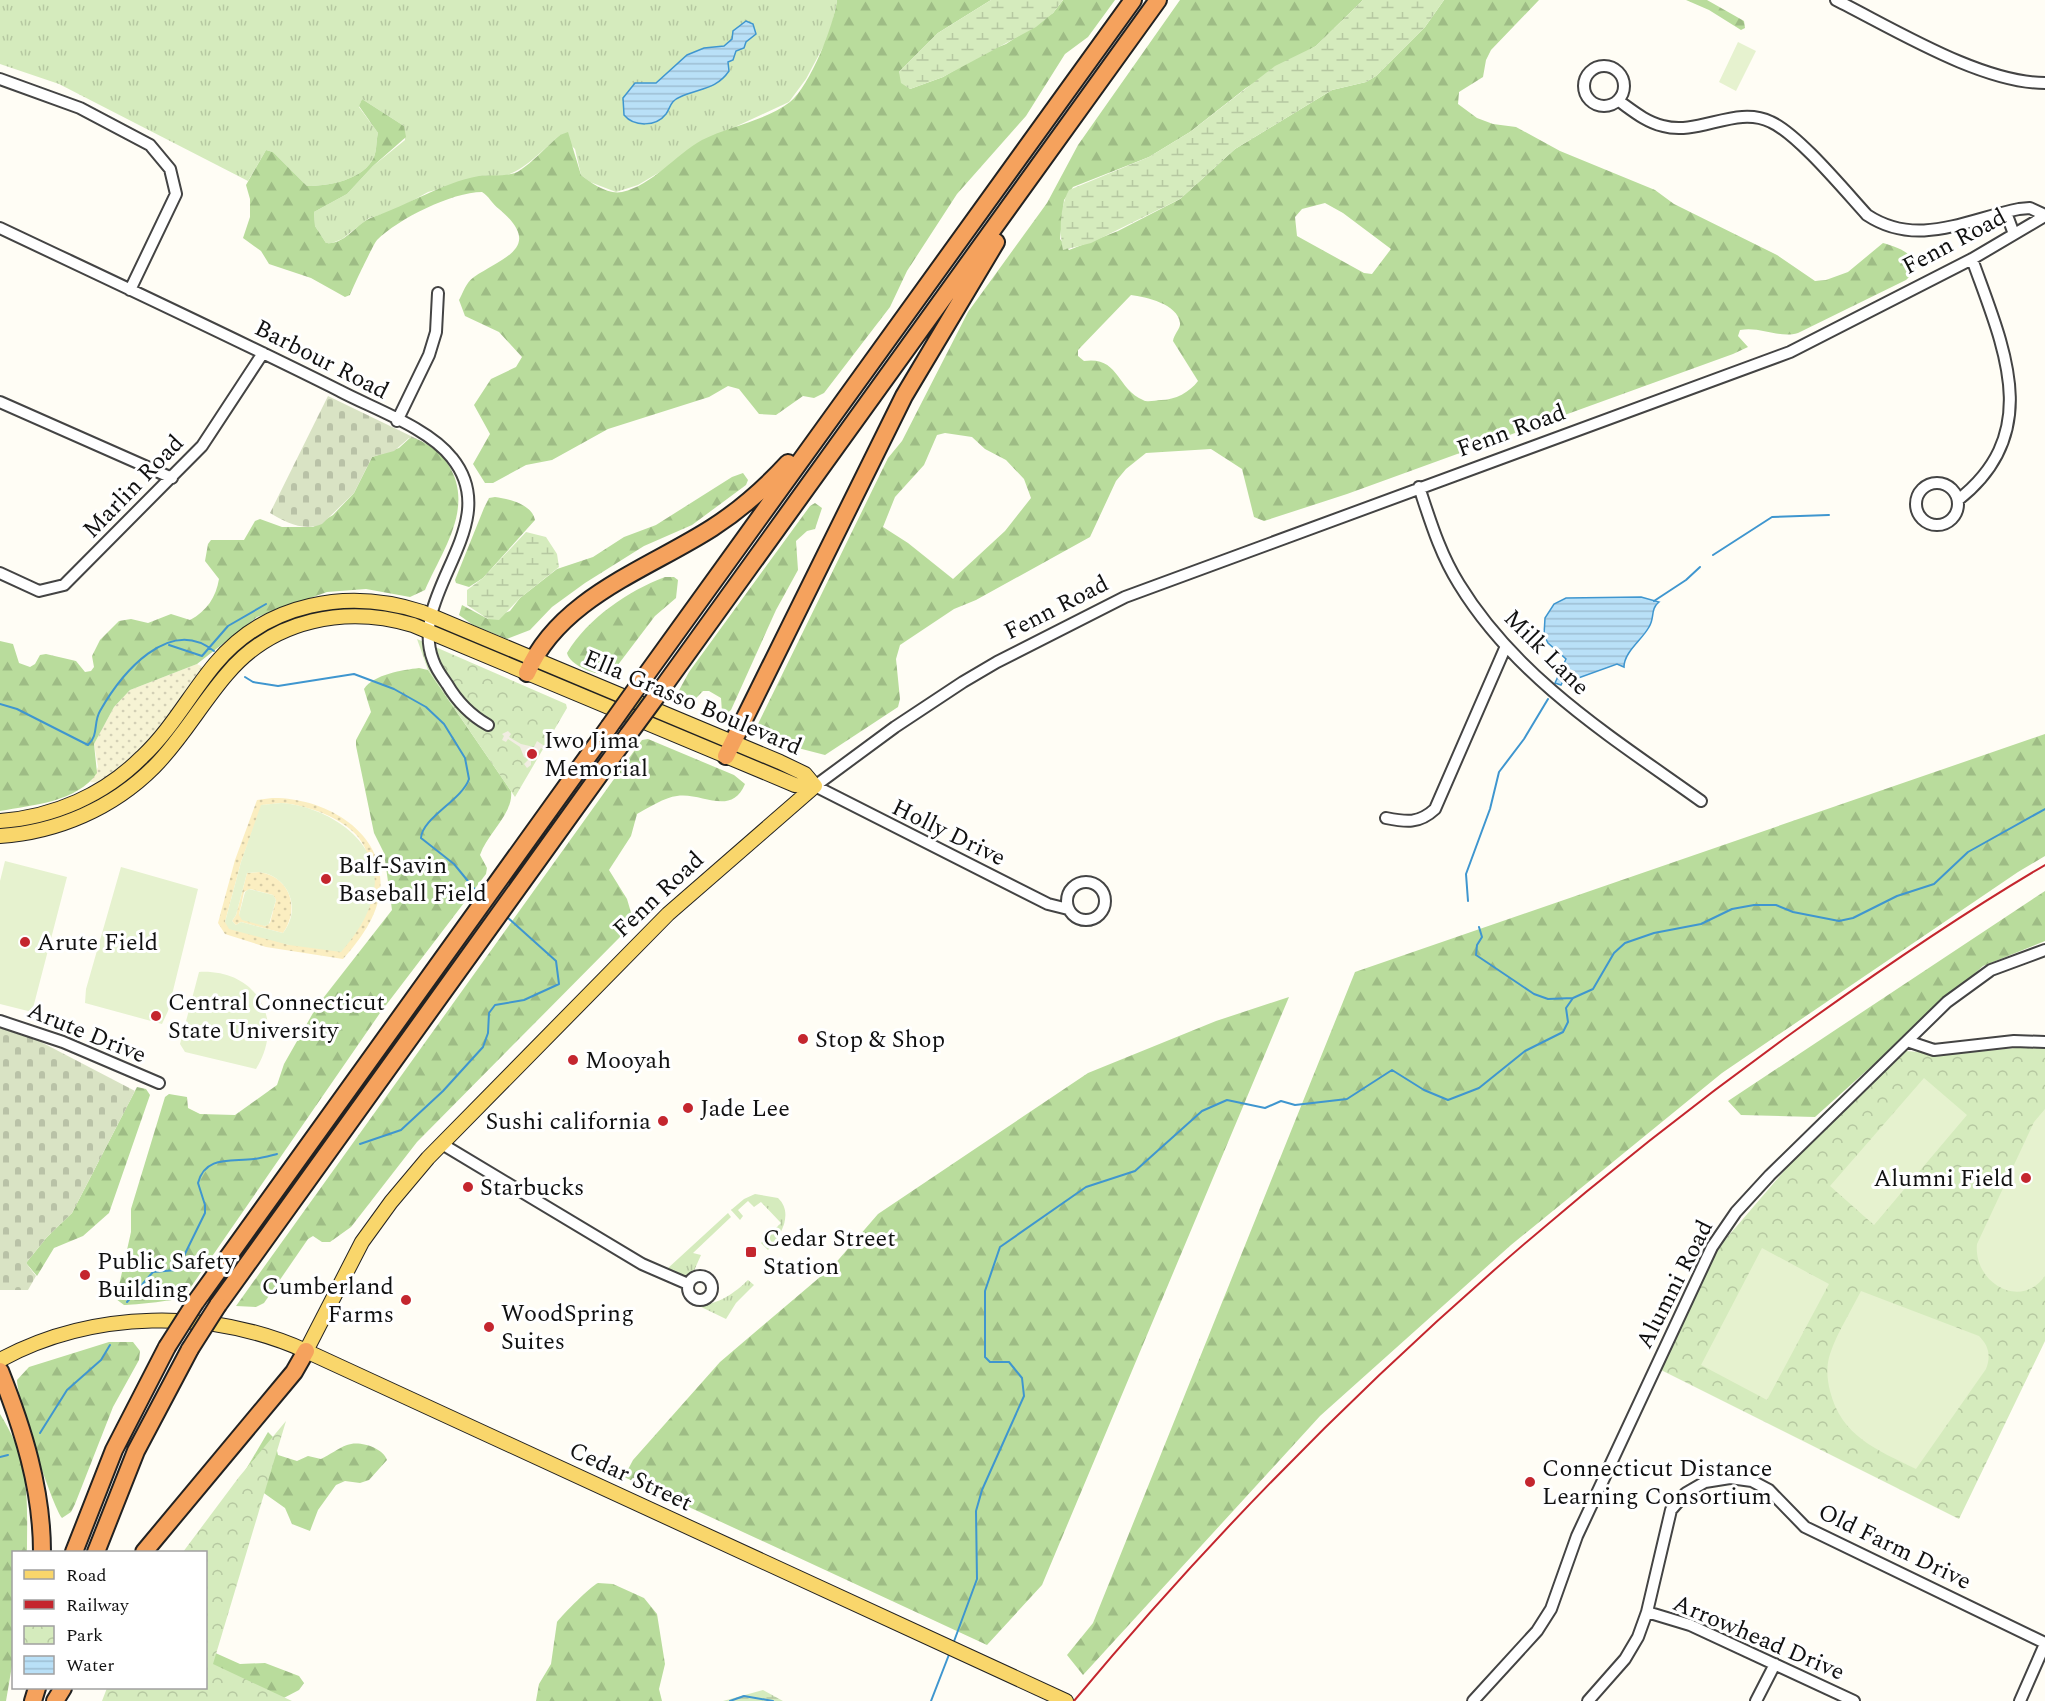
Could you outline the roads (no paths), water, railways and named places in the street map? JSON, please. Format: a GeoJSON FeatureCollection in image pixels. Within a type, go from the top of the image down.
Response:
{"type":"FeatureCollection","features":[{"type":"Feature","properties":{"kind":"highway"},"geometry":{"type":"LineString","coordinates":[[74,1551],[114,1450],[167,1347],[195,1303],[1133,0]]}},
{"type":"Feature","properties":{"kind":"highway"},"geometry":{"type":"LineString","coordinates":[[96,1551],[136,1451],[190,1349],[218,1305],[1158,0]]}},
{"type":"Feature","properties":{"kind":"highway"},"geometry":{"type":"LineString","coordinates":[[729,749],[911,382],[998,240],[1061,148],[1083,105]]}},
{"type":"Feature","properties":{"kind":"highway"},"geometry":{"type":"LineString","coordinates":[[530,666],[551,635],[591,599],[709,530],[744,506],[774,478],[813,432],[843,402]]}},
{"type":"Feature","properties":{"kind":"highway"},"geometry":{"type":"LineString","coordinates":[[145,1551],[294,1372],[306,1351]]}},
{"type":"Feature","properties":{"kind":"highway"},"geometry":{"type":"LineString","coordinates":[[0,1371],[20,1424],[33,1469],[39,1505],[42,1551]]}},
{"type":"Feature","properties":{"kind":"main road","name":"Ella Grasso Boulevard"},"geometry":{"type":"LineString","coordinates":[[0,820],[57,810],[109,784],[147,753],[218,661],[252,631],[297,609],[340,600],[389,603],[432,616],[530,666]]}},
{"type":"Feature","properties":{"kind":"main road","name":"Ella Grasso Boulevard"},"geometry":{"type":"LineString","coordinates":[[0,836],[55,826],[111,801],[156,766],[231,669],[260,644],[298,624],[345,615],[394,620],[530,666],[729,749],[802,773],[815,786]]}},
{"type":"Feature","properties":{"kind":"main road"},"geometry":{"type":"LineString","coordinates":[[252,631],[260,644]]}},
{"type":"Feature","properties":{"kind":"main road"},"geometry":{"type":"LineString","coordinates":[[185,705],[198,713]]}},
{"type":"Feature","properties":{"kind":"main road","name":"Fenn Road"},"geometry":{"type":"LineString","coordinates":[[306,1351],[337,1287],[368,1233],[394,1197],[442,1144],[662,920],[815,786]]}},
{"type":"Feature","properties":{"kind":"main road","name":"Cedar Street"},"geometry":{"type":"LineString","coordinates":[[0,1360],[40,1341],[75,1331],[128,1322],[168,1321],[246,1330],[306,1351],[1066,1701]]}},
{"type":"Feature","properties":{"kind":"street"},"geometry":{"type":"LineString","coordinates":[[1836,0],[1981,71],[2009,80],[2045,83]]}},
{"type":"Feature","properties":{"kind":"street"},"geometry":{"type":"LineString","coordinates":[[0,79],[80,108],[150,145],[170,169],[176,194],[130,290]]}},
{"type":"Feature","properties":{"kind":"street"},"geometry":{"type":"LineString","coordinates":[[1619,100],[1640,116],[1663,126],[1683,128],[1734,117],[1771,121],[1789,134],[1867,215],[1882,225],[1899,231],[1918,232],[2030,208],[2045,216]]}},
{"type":"Feature","properties":{"kind":"street"},"geometry":{"type":"LineString","coordinates":[[2001,213],[2008,218],[2014,234]]}},
{"type":"Feature","properties":{"kind":"street","name":"Fenn Road"},"geometry":{"type":"LineString","coordinates":[[815,786],[902,722],[963,682],[997,662],[1125,597],[1790,352],[1972,259],[2045,216]]}},
{"type":"Feature","properties":{"kind":"street","name":"Barbour Road"},"geometry":{"type":"LineString","coordinates":[[0,228],[263,353],[440,444],[464,476],[469,507],[465,529],[432,616],[432,659],[454,695],[473,717],[488,725]]}},
{"type":"Feature","properties":{"kind":"street"},"geometry":{"type":"LineString","coordinates":[[1958,500],[1946,484],[1933,483],[1927,485],[1918,495],[1917,509],[1924,521],[1938,525],[1952,520],[1956,514],[1958,500],[1976,488],[1993,468],[2009,437],[2016,404],[2012,374],[1972,259]]}},
{"type":"Feature","properties":{"kind":"street"},"geometry":{"type":"LineString","coordinates":[[398,421],[429,355],[436,332],[438,293]]}},
{"type":"Feature","properties":{"kind":"street","name":"Marlin Road"},"geometry":{"type":"LineString","coordinates":[[0,573],[39,591],[64,585],[202,446],[263,353]]}},
{"type":"Feature","properties":{"kind":"street"},"geometry":{"type":"LineString","coordinates":[[0,402],[172,478]]}},
{"type":"Feature","properties":{"kind":"street","name":"Milk Lane"},"geometry":{"type":"LineString","coordinates":[[1419,487],[1442,551],[1458,583],[1506,646],[1544,685],[1581,715],[1701,801]]}},
{"type":"Feature","properties":{"kind":"street"},"geometry":{"type":"LineString","coordinates":[[1386,818],[1410,822],[1425,818],[1435,809],[1506,646]]}},
{"type":"Feature","properties":{"kind":"street","name":"Holly Drive"},"geometry":{"type":"LineString","coordinates":[[815,786],[1048,904],[1068,909]]}},
{"type":"Feature","properties":{"kind":"street","name":"Alumni Road"},"geometry":{"type":"LineString","coordinates":[[1473,1701],[1537,1631],[1551,1609],[1577,1536],[1712,1247],[1736,1212],[1770,1175],[1947,1002],[1991,970],[2045,950]]}},
{"type":"Feature","properties":{"kind":"street","name":"Arute Drive"},"geometry":{"type":"LineString","coordinates":[[0,1021],[43,1034],[159,1083]]}},
{"type":"Feature","properties":{"kind":"street"},"geometry":{"type":"LineString","coordinates":[[1907,1041],[1934,1050],[2014,1041],[2045,1042]]}},
{"type":"Feature","properties":{"kind":"street"},"geometry":{"type":"LineString","coordinates":[[442,1144],[642,1264],[688,1284]]}},
{"type":"Feature","properties":{"kind":"street","name":"Old Farm Drive"},"geometry":{"type":"LineString","coordinates":[[1588,1701],[1625,1659],[1638,1637],[1647,1612],[1671,1510],[1686,1493],[1706,1482],[1730,1478],[1752,1481],[1769,1490],[1805,1527],[2045,1644]]}},
{"type":"Feature","properties":{"kind":"street","name":"Arrowhead Drive"},"geometry":{"type":"LineString","coordinates":[[1647,1612],[1690,1625],[1854,1701]]}},
{"type":"Feature","properties":{"kind":"street"},"geometry":{"type":"LineString","coordinates":[[2020,1701],[2045,1644]]}},
{"type":"Feature","properties":{"kind":"street"},"geometry":{"type":"LineString","coordinates":[[1756,1701],[1775,1664]]}},
{"type":"Feature","properties":{"kind":"water"},"geometry":{"type":"Polygon","coordinates":[[[746,21],[753,24],[756,34],[746,42],[744,48],[736,51],[733,60],[728,62],[729,71],[719,82],[672,102],[666,114],[657,121],[645,124],[633,122],[624,115],[623,98],[635,83],[656,83],[687,55],[704,48],[724,46],[732,39],[733,31],[746,21]]]}},
{"type":"Feature","properties":{"kind":"water"},"geometry":{"type":"Polygon","coordinates":[[[1641,597],[1659,602],[1654,608],[1649,627],[1630,651],[1624,667],[1617,664],[1570,681],[1563,681],[1561,685],[1555,683],[1566,659],[1548,643],[1544,635],[1545,618],[1554,604],[1566,598],[1641,597]]]}},
{"type":"Feature","properties":{"kind":"waterway"},"geometry":{"type":"LineString","coordinates":[[1713,555],[1772,517],[1829,515]]}},
{"type":"Feature","properties":{"kind":"waterway"},"geometry":{"type":"LineString","coordinates":[[1654,601],[1686,580],[1700,567]]}},
{"type":"Feature","properties":{"kind":"waterway"},"geometry":{"type":"LineString","coordinates":[[169,645],[202,656],[228,626],[266,604]]}},
{"type":"Feature","properties":{"kind":"waterway"},"geometry":{"type":"LineString","coordinates":[[0,704],[17,709],[88,745],[94,737],[98,715],[109,696],[133,666],[148,654],[164,644],[180,640],[197,642],[214,651]]}},
{"type":"Feature","properties":{"kind":"waterway"},"geometry":{"type":"LineString","coordinates":[[245,677],[253,682],[278,686],[354,674],[394,689],[426,707],[444,724],[465,758],[469,779],[459,794],[428,823],[421,838],[454,864],[481,897]]}},
{"type":"Feature","properties":{"kind":"waterway"},"geometry":{"type":"LineString","coordinates":[[1468,901],[1466,874],[1490,809],[1499,772],[1524,739],[1548,699]]}},
{"type":"Feature","properties":{"kind":"waterway"},"geometry":{"type":"LineString","coordinates":[[953,1644],[977,1579],[976,1511],[982,1490],[1024,1396],[1022,1378],[1009,1362],[990,1362],[985,1357],[985,1291],[1000,1247],[1086,1187],[1135,1171],[1202,1111],[1227,1100],[1265,1108],[1281,1101],[1295,1105],[1347,1099],[1392,1070],[1424,1090],[1448,1100],[1479,1088],[1525,1051],[1563,1032],[1568,1022],[1566,1008],[1573,998],[1593,989],[1614,953],[1625,943],[1654,933],[1701,924],[1732,909],[1754,905],[1776,905],[1793,912],[1839,921],[1853,918],[1897,896],[1934,884],[1968,852],[2045,809]]}},
{"type":"Feature","properties":{"kind":"waterway"},"geometry":{"type":"LineString","coordinates":[[360,1144],[401,1130],[443,1091],[483,1047],[488,1033],[489,1013],[495,1005],[524,1000],[559,984],[556,961],[507,917]]}},
{"type":"Feature","properties":{"kind":"waterway"},"geometry":{"type":"LineString","coordinates":[[1479,927],[1482,937],[1477,945],[1476,955],[1534,994],[1548,999],[1573,998]]}},
{"type":"Feature","properties":{"kind":"waterway"},"geometry":{"type":"LineString","coordinates":[[127,1302],[153,1272],[177,1270],[205,1213],[205,1205],[198,1183],[207,1168],[220,1162],[277,1154]]}},
{"type":"Feature","properties":{"kind":"waterway"},"geometry":{"type":"LineString","coordinates":[[40,1433],[67,1390],[101,1360],[110,1345]]}},
{"type":"Feature","properties":{"kind":"waterway"},"geometry":{"type":"LineString","coordinates":[[0,1457],[8,1455]]}},
{"type":"Feature","properties":{"kind":"waterway"},"geometry":{"type":"LineString","coordinates":[[931,1701],[950,1652]]}},
{"type":"Feature","properties":{"kind":"waterway"},"geometry":{"type":"LineString","coordinates":[[730,1701],[744,1696],[773,1701]]}},
{"type":"Feature","properties":{"kind":"railway"},"geometry":{"type":"LineString","coordinates":[[1074,1701],[1237,1517],[1412,1344],[1503,1262],[1693,1106],[1792,1033],[1980,904],[2045,865]]}},
{"type":"Feature","properties":{"kind":"place","name":"Iwo Jima Memorial"},"geometry":{"type":"Point","coordinates":[532,754]}},
{"type":"Feature","properties":{"kind":"place","name":"Balf-Savin Baseball Field"},"geometry":{"type":"Point","coordinates":[326,879]}},
{"type":"Feature","properties":{"kind":"place","name":"Arute Field"},"geometry":{"type":"Point","coordinates":[25,942]}},
{"type":"Feature","properties":{"kind":"place","name":"Central Connecticut State University"},"geometry":{"type":"Point","coordinates":[156,1016]}},
{"type":"Feature","properties":{"kind":"place","name":"Stop & Shop"},"geometry":{"type":"Point","coordinates":[803,1039]}},
{"type":"Feature","properties":{"kind":"place","name":"Mooyah"},"geometry":{"type":"Point","coordinates":[573,1060]}},
{"type":"Feature","properties":{"kind":"place","name":"Jade Lee"},"geometry":{"type":"Point","coordinates":[688,1108]}},
{"type":"Feature","properties":{"kind":"place","name":"Sushi california"},"geometry":{"type":"Point","coordinates":[663,1121]}},
{"type":"Feature","properties":{"kind":"place","name":"Alumni Field"},"geometry":{"type":"Point","coordinates":[2026,1178]}},
{"type":"Feature","properties":{"kind":"place","name":"Starbucks"},"geometry":{"type":"Point","coordinates":[468,1187]}},
{"type":"Feature","properties":{"kind":"place","name":"Cedar Street Station"},"geometry":{"type":"Point","coordinates":[751,1252]}},
{"type":"Feature","properties":{"kind":"place","name":"Public Safety Building"},"geometry":{"type":"Point","coordinates":[85,1275]}},
{"type":"Feature","properties":{"kind":"place","name":"Cumberland Farms"},"geometry":{"type":"Point","coordinates":[406,1300]}},
{"type":"Feature","properties":{"kind":"place","name":"WoodSpring Suites"},"geometry":{"type":"Point","coordinates":[489,1327]}},
{"type":"Feature","properties":{"kind":"place","name":"Connecticut Distance Learning Consortium"},"geometry":{"type":"Point","coordinates":[1530,1482]}}]}
